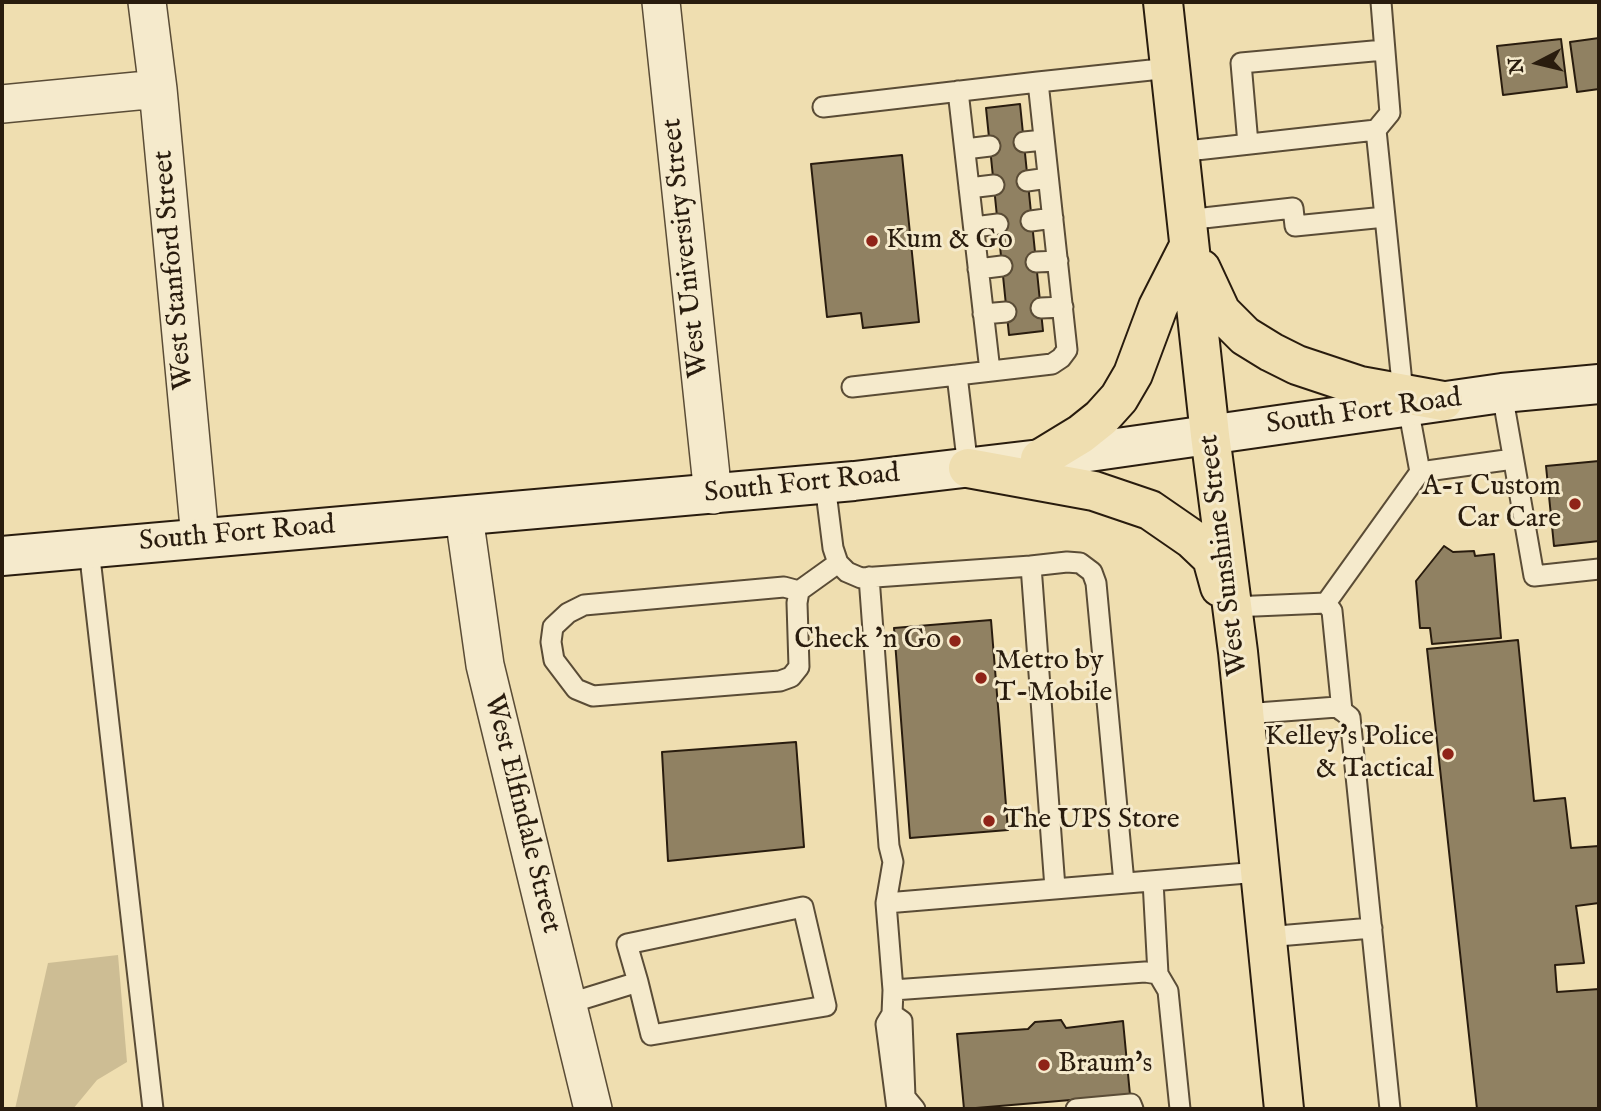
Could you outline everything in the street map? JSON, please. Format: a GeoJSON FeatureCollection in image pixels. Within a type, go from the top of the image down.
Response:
{"type":"FeatureCollection","features":[{"type":"Feature","properties":{"kind":"main road","name":"West Sunshine Street"},"geometry":{"type":"LineString","coordinates":[[1163,2],[1210,435],[1238,652],[1284,1109]]}},
{"type":"Feature","properties":{"kind":"main road"},"geometry":{"type":"LineString","coordinates":[[1188,233],[1221,312],[1245,336],[1279,356],[1323,375],[1418,400]]}},
{"type":"Feature","properties":{"kind":"main road"},"geometry":{"type":"LineString","coordinates":[[1040,459],[1081,434],[1101,418],[1119,398],[1133,374],[1188,233]]}},
{"type":"Feature","properties":{"kind":"main road"},"geometry":{"type":"LineString","coordinates":[[968,468],[1094,491],[1125,500],[1170,522],[1212,558],[1238,652]]}},
{"type":"Feature","properties":{"kind":"street","name":"West Stanford Street"},"geometry":{"type":"LineString","coordinates":[[147,2],[158,89],[200,538]]}},
{"type":"Feature","properties":{"kind":"street","name":"West University Street"},"geometry":{"type":"LineString","coordinates":[[661,2],[713,495]]}},
{"type":"Feature","properties":{"kind":"street"},"geometry":{"type":"LineString","coordinates":[[1163,2],[1170,2]]}},
{"type":"Feature","properties":{"kind":"street"},"geometry":{"type":"LineString","coordinates":[[2,104],[158,89]]}},
{"type":"Feature","properties":{"kind":"street","name":"South Fort Road"},"geometry":{"type":"LineString","coordinates":[[2,556],[825,484],[1040,459],[1210,435],[1418,400],[1599,384]]}},
{"type":"Feature","properties":{"kind":"street","name":"West Elfindale Street"},"geometry":{"type":"LineString","coordinates":[[464,516],[485,665],[593,1109]]}},
{"type":"Feature","properties":{"kind":"lane"},"geometry":{"type":"LineString","coordinates":[[1178,152],[1376,130],[1390,113],[1381,2]]}},
{"type":"Feature","properties":{"kind":"lane"},"geometry":{"type":"LineString","coordinates":[[1248,144],[1241,63],[1384,50]]}},
{"type":"Feature","properties":{"kind":"lane"},"geometry":{"type":"LineString","coordinates":[[823,107],[1170,68]]}},
{"type":"Feature","properties":{"kind":"lane"},"geometry":{"type":"LineString","coordinates":[[852,387],[1052,364],[1068,350],[1038,82]]}},
{"type":"Feature","properties":{"kind":"lane"},"geometry":{"type":"LineString","coordinates":[[958,92],[990,371]]}},
{"type":"Feature","properties":{"kind":"lane"},"geometry":{"type":"LineString","coordinates":[[1326,603],[1420,472],[1418,400],[1385,216],[1376,130]]}},
{"type":"Feature","properties":{"kind":"lane"},"geometry":{"type":"LineString","coordinates":[[1024,142],[1044,140]]}},
{"type":"Feature","properties":{"kind":"lane"},"geometry":{"type":"LineString","coordinates":[[965,149],[990,146]]}},
{"type":"Feature","properties":{"kind":"lane"},"geometry":{"type":"LineString","coordinates":[[1027,181],[1048,178]]}},
{"type":"Feature","properties":{"kind":"lane"},"geometry":{"type":"LineString","coordinates":[[969,188],[994,185]]}},
{"type":"Feature","properties":{"kind":"lane"},"geometry":{"type":"LineString","coordinates":[[1188,233],[1293,208],[1295,226],[1385,216]]}},
{"type":"Feature","properties":{"kind":"lane"},"geometry":{"type":"LineString","coordinates":[[1031,221],[1053,218]]}},
{"type":"Feature","properties":{"kind":"lane"},"geometry":{"type":"LineString","coordinates":[[974,227],[998,224]]}},
{"type":"Feature","properties":{"kind":"lane"},"geometry":{"type":"LineString","coordinates":[[1036,262],[1058,261]]}},
{"type":"Feature","properties":{"kind":"lane"},"geometry":{"type":"LineString","coordinates":[[978,269],[1002,266]]}},
{"type":"Feature","properties":{"kind":"lane"},"geometry":{"type":"LineString","coordinates":[[1041,308],[1063,307]]}},
{"type":"Feature","properties":{"kind":"lane"},"geometry":{"type":"LineString","coordinates":[[983,314],[1006,312]]}},
{"type":"Feature","properties":{"kind":"lane"},"geometry":{"type":"LineString","coordinates":[[957,375],[968,468]]}},
{"type":"Feature","properties":{"kind":"lane"},"geometry":{"type":"LineString","coordinates":[[1502,393],[1534,576],[1599,569]]}},
{"type":"Feature","properties":{"kind":"lane"},"geometry":{"type":"LineString","coordinates":[[1420,472],[1514,459]]}},
{"type":"Feature","properties":{"kind":"lane"},"geometry":{"type":"LineString","coordinates":[[825,484],[833,548],[838,563],[847,572],[861,578],[1067,562],[1080,563],[1092,572],[1096,583],[1124,883]]}},
{"type":"Feature","properties":{"kind":"lane"},"geometry":{"type":"LineString","coordinates":[[89,549],[153,1109]]}},
{"type":"Feature","properties":{"kind":"lane"},"geometry":{"type":"LineString","coordinates":[[799,591],[784,587],[584,605],[568,613],[553,627],[551,642],[554,660],[576,689],[593,696],[780,681],[791,677],[799,667],[799,591],[838,563]]}},
{"type":"Feature","properties":{"kind":"lane"},"geometry":{"type":"LineString","coordinates":[[1031,566],[1055,888]]}},
{"type":"Feature","properties":{"kind":"lane"},"geometry":{"type":"LineString","coordinates":[[869,577],[892,862],[886,903],[893,990],[892,1014],[886,1024],[897,1109]]}},
{"type":"Feature","properties":{"kind":"lane"},"geometry":{"type":"LineString","coordinates":[[1232,607],[1326,603]]}},
{"type":"Feature","properties":{"kind":"lane"},"geometry":{"type":"LineString","coordinates":[[1326,603],[1332,611],[1342,711]]}},
{"type":"Feature","properties":{"kind":"lane"},"geometry":{"type":"LineString","coordinates":[[1244,714],[1337,707],[1350,717],[1390,1109]]}},
{"type":"Feature","properties":{"kind":"lane"},"geometry":{"type":"LineString","coordinates":[[886,903],[1259,872]]}},
{"type":"Feature","properties":{"kind":"lane"},"geometry":{"type":"LineString","coordinates":[[1153,881],[1158,974],[1168,991],[1180,1109]]}},
{"type":"Feature","properties":{"kind":"lane"},"geometry":{"type":"LineString","coordinates":[[803,907],[826,1006],[652,1035],[638,982],[627,944],[803,907]]}},
{"type":"Feature","properties":{"kind":"lane"},"geometry":{"type":"LineString","coordinates":[[1266,937],[1371,928]]}},
{"type":"Feature","properties":{"kind":"lane"},"geometry":{"type":"LineString","coordinates":[[893,990],[1145,972],[1158,974]]}},
{"type":"Feature","properties":{"kind":"lane"},"geometry":{"type":"LineString","coordinates":[[567,1004],[638,982]]}},
{"type":"Feature","properties":{"kind":"lane"},"geometry":{"type":"LineString","coordinates":[[892,1014],[902,1021],[905,1097],[915,1109]]}},
{"type":"Feature","properties":{"kind":"lane"},"geometry":{"type":"LineString","coordinates":[[1076,1109],[1130,1104],[1133,1109]]}},
{"type":"Feature","properties":{"kind":"shaded area"},"geometry":{"type":"Polygon","coordinates":[[[118,955],[127,1062],[97,1080],[73,1109],[15,1109],[48,963],[118,955]]]}},
{"type":"Feature","properties":{"kind":"building"},"geometry":{"type":"Polygon","coordinates":[[[1599,38],[1599,89],[1577,92],[1570,42],[1599,38]]]}},
{"type":"Feature","properties":{"kind":"building"},"geometry":{"type":"Polygon","coordinates":[[[1561,39],[1567,87],[1503,95],[1497,46],[1561,39]]]}},
{"type":"Feature","properties":{"kind":"building"},"geometry":{"type":"Polygon","coordinates":[[[1020,104],[1043,331],[1009,335],[986,108],[1020,104]]]}},
{"type":"Feature","properties":{"kind":"building"},"geometry":{"type":"Polygon","coordinates":[[[902,155],[919,322],[863,328],[861,313],[827,317],[811,164],[902,155]]]}},
{"type":"Feature","properties":{"kind":"building","name":"A-1 Custom Car Care"},"geometry":{"type":"Polygon","coordinates":[[[1599,461],[1599,541],[1554,546],[1546,466],[1599,461]]]}},
{"type":"Feature","properties":{"kind":"building"},"geometry":{"type":"Polygon","coordinates":[[[1444,546],[1453,552],[1474,551],[1475,556],[1494,554],[1501,638],[1432,644],[1430,628],[1420,628],[1416,581],[1444,546]]]}},
{"type":"Feature","properties":{"kind":"building"},"geometry":{"type":"Polygon","coordinates":[[[991,620],[1008,830],[910,838],[894,628],[991,620]]]}},
{"type":"Feature","properties":{"kind":"building"},"geometry":{"type":"Polygon","coordinates":[[[1518,640],[1534,801],[1565,798],[1571,848],[1599,846],[1599,903],[1576,906],[1584,963],[1555,965],[1557,992],[1599,989],[1598,1109],[1477,1109],[1427,649],[1518,640]]]}},
{"type":"Feature","properties":{"kind":"building"},"geometry":{"type":"Polygon","coordinates":[[[796,742],[804,847],[668,861],[662,752],[796,742]]]}},
{"type":"Feature","properties":{"kind":"building","name":"Braum's"},"geometry":{"type":"Polygon","coordinates":[[[1061,1020],[1066,1028],[1123,1021],[1130,1095],[964,1109],[957,1034],[1028,1029],[1035,1022],[1061,1020]]]}},
{"type":"Feature","properties":{"kind":"place","name":"Kum & Go"},"geometry":{"type":"Point","coordinates":[872,241]}},
{"type":"Feature","properties":{"kind":"place","name":"A-1 Custom Car Care"},"geometry":{"type":"Point","coordinates":[1575,504]}},
{"type":"Feature","properties":{"kind":"place","name":"Check 'n Go"},"geometry":{"type":"Point","coordinates":[955,641]}},
{"type":"Feature","properties":{"kind":"place","name":"Metro by T-Mobile"},"geometry":{"type":"Point","coordinates":[981,678]}},
{"type":"Feature","properties":{"kind":"place","name":"Kelley's Police & Tactical"},"geometry":{"type":"Point","coordinates":[1448,754]}},
{"type":"Feature","properties":{"kind":"place","name":"The UPS Store"},"geometry":{"type":"Point","coordinates":[989,821]}},
{"type":"Feature","properties":{"kind":"place","name":"Braum's"},"geometry":{"type":"Point","coordinates":[1044,1065]}}]}
